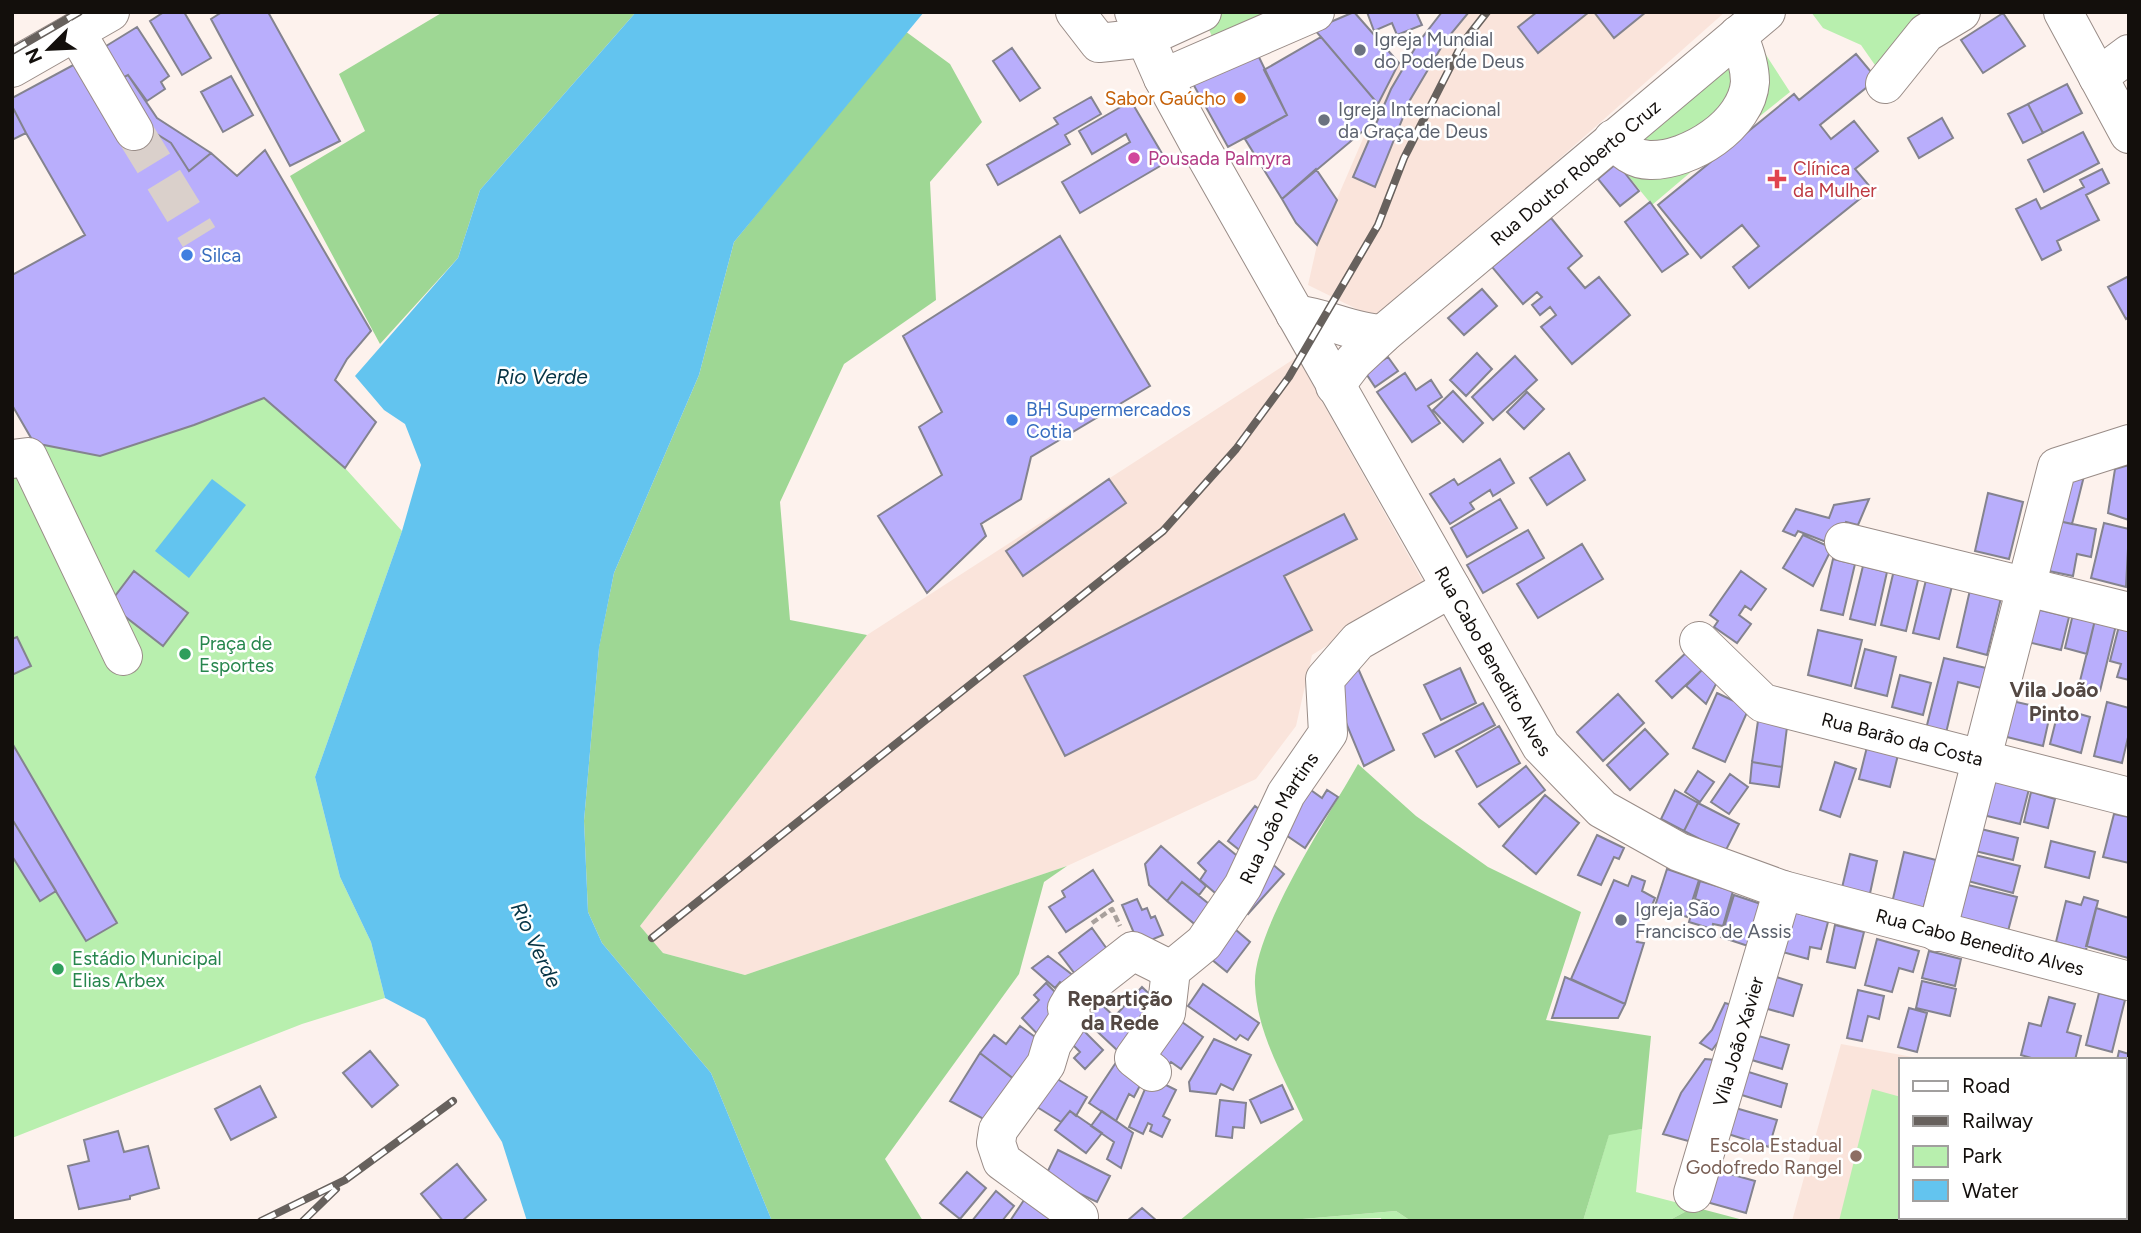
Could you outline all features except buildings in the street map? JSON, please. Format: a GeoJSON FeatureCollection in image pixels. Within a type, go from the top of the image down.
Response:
{"type":"FeatureCollection","features":[{"type":"Feature","properties":{"kind":"street"},"geometry":{"type":"LineString","coordinates":[[12,68],[110,12]]}},
{"type":"Feature","properties":{"kind":"street"},"geometry":{"type":"LineString","coordinates":[[1075,12],[1099,43],[1139,25],[1202,12]]}},
{"type":"Feature","properties":{"kind":"street"},"geometry":{"type":"LineString","coordinates":[[1163,78],[1315,12]]}},
{"type":"Feature","properties":{"kind":"street"},"geometry":{"type":"LineString","coordinates":[[1885,84],[1926,33],[1961,12]]}},
{"type":"Feature","properties":{"kind":"street"},"geometry":{"type":"LineString","coordinates":[[2063,12],[2129,134]]}},
{"type":"Feature","properties":{"kind":"street"},"geometry":{"type":"LineString","coordinates":[[1613,139],[1626,153],[1649,160],[1682,154],[1717,138],[1738,112],[1750,84],[1746,55],[1752,23]]}},
{"type":"Feature","properties":{"kind":"street","name":"Rua Doutor Roberto Cruz"},"geometry":{"type":"LineString","coordinates":[[1330,377],[1354,361],[1752,23]]}},
{"type":"Feature","properties":{"kind":"street","name":"Rua Cabo Benedito Alves"},"geometry":{"type":"LineString","coordinates":[[1139,25],[1163,78],[1330,377],[1542,746],[1602,809],[1679,852],[1783,890],[2129,981]]}},
{"type":"Feature","properties":{"kind":"street"},"geometry":{"type":"LineString","coordinates":[[76,32],[134,131]]}},
{"type":"Feature","properties":{"kind":"street"},"geometry":{"type":"LineString","coordinates":[[2098,77],[2129,54]]}},
{"type":"Feature","properties":{"kind":"street"},"geometry":{"type":"LineString","coordinates":[[1295,314],[1322,317],[1366,334],[1383,334]]}},
{"type":"Feature","properties":{"kind":"street"},"geometry":{"type":"LineString","coordinates":[[1330,377],[1344,326]]}},
{"type":"Feature","properties":{"kind":"street"},"geometry":{"type":"LineString","coordinates":[[1937,932],[2057,467],[2129,444]]}},
{"type":"Feature","properties":{"kind":"street"},"geometry":{"type":"LineString","coordinates":[[12,459],[28,457],[123,656]]}},
{"type":"Feature","properties":{"kind":"street"},"geometry":{"type":"LineString","coordinates":[[1844,542],[2129,612]]}},
{"type":"Feature","properties":{"kind":"street","name":"Rua João Martins"},"geometry":{"type":"LineString","coordinates":[[1171,970],[1203,943],[1242,886],[1286,794],[1328,733],[1325,679],[1358,641],[1451,588]]}},
{"type":"Feature","properties":{"kind":"street","name":"Rua Barão da Costa"},"geometry":{"type":"LineString","coordinates":[[1699,641],[1763,703],[2129,797]]}},
{"type":"Feature","properties":{"kind":"street","name":"Vila João Xavier"},"geometry":{"type":"LineString","coordinates":[[1693,1193],[1783,890]]}},
{"type":"Feature","properties":{"kind":"street"},"geometry":{"type":"LineString","coordinates":[[1079,1217],[1002,1161],[996,1143],[998,1130],[1046,1064],[1052,1044],[1071,1015],[1067,1008],[1073,999],[1133,951],[1171,970],[1166,1013],[1134,1058],[1152,1072]]}},
{"type":"Feature","properties":{"kind":"shaded area"},"geometry":{"type":"Polygon","coordinates":[[[1442,12],[1725,12],[1386,312],[1375,318],[1308,285],[1317,245],[1378,104],[1399,63],[1442,12]]]}},
{"type":"Feature","properties":{"kind":"shaded area"},"geometry":{"type":"Polygon","coordinates":[[[1297,357],[1425,585],[1312,655],[1296,726],[1256,779],[1067,866],[745,975],[663,953],[640,926],[867,635],[1297,357]]]}},
{"type":"Feature","properties":{"kind":"shaded area","name":"Escola Estadual Godofredo Rangel"},"geometry":{"type":"Polygon","coordinates":[[[1841,1044],[1918,1058],[1899,1058],[1899,1219],[2127,1219],[2129,1095],[2129,1221],[1792,1221],[1841,1044]]]}},
{"type":"Feature","properties":{"kind":"green space"},"geometry":{"type":"Polygon","coordinates":[[[443,12],[636,12],[480,190],[458,258],[380,344],[290,176],[365,131],[339,74],[443,12]]]}},
{"type":"Feature","properties":{"kind":"green space"},"geometry":{"type":"Polygon","coordinates":[[[1224,12],[1292,12],[1216,46],[1205,20],[1224,12]]]}},
{"type":"Feature","properties":{"kind":"green space"},"geometry":{"type":"Polygon","coordinates":[[[1811,12],[1937,12],[1877,68],[1861,45],[1823,28],[1811,12]]]}},
{"type":"Feature","properties":{"kind":"green space"},"geometry":{"type":"Polygon","coordinates":[[[905,31],[950,64],[982,122],[930,182],[936,300],[844,364],[780,502],[790,620],[867,635],[640,926],[663,953],[745,975],[1067,866],[1044,882],[1019,974],[885,1159],[923,1221],[772,1221],[711,1073],[602,943],[588,912],[584,821],[599,647],[614,573],[699,375],[734,242],[905,31]]]}},
{"type":"Feature","properties":{"kind":"green space"},"geometry":{"type":"Polygon","coordinates":[[[1757,41],[1790,92],[1740,132],[1757,41]]]}},
{"type":"Feature","properties":{"kind":"green space"},"geometry":{"type":"Polygon","coordinates":[[[1736,57],[1729,96],[1706,131],[1631,148],[1736,57]]]}},
{"type":"Feature","properties":{"kind":"green space"},"geometry":{"type":"Polygon","coordinates":[[[1616,161],[1698,166],[1652,205],[1616,161]]]}},
{"type":"Feature","properties":{"kind":"green space","name":"Praça de Esportes"},"geometry":{"type":"Polygon","coordinates":[[[264,398],[345,468],[402,531],[315,777],[340,877],[371,942],[385,998],[302,1024],[12,1138],[12,445],[34,443],[100,456],[194,425],[264,398]]]}},
{"type":"Feature","properties":{"kind":"green space"},"geometry":{"type":"Polygon","coordinates":[[[1358,764],[1416,816],[1488,867],[1581,912],[1546,1020],[1651,1036],[1642,1129],[1609,1135],[1583,1221],[1411,1221],[1396,1211],[1279,1221],[1179,1221],[1303,1120],[1273,1055],[1261,1021],[1255,985],[1257,962],[1266,935],[1295,873],[1358,764]]]}},
{"type":"Feature","properties":{"kind":"green space"},"geometry":{"type":"Polygon","coordinates":[[[1872,1089],[1899,1096],[1899,1219],[1957,1221],[1839,1221],[1872,1089]]]}},
{"type":"Feature","properties":{"kind":"green space"},"geometry":{"type":"Polygon","coordinates":[[[1642,1129],[1636,1192],[1694,1207],[1668,1221],[1583,1221],[1609,1134],[1642,1129]]]}},
{"type":"Feature","properties":{"kind":"green space"},"geometry":{"type":"Polygon","coordinates":[[[1694,1207],[1747,1221],[1668,1221],[1694,1207]]]}},
{"type":"Feature","properties":{"kind":"green space"},"geometry":{"type":"Polygon","coordinates":[[[1396,1211],[1411,1221],[1382,1221],[1381,1218],[1279,1221],[1396,1211]]]}},
{"type":"Feature","properties":{"kind":"water","name":"Rio Verde"},"geometry":{"type":"Polygon","coordinates":[[[636,12],[924,12],[734,242],[699,375],[614,573],[599,648],[584,821],[588,912],[602,943],[711,1073],[772,1221],[527,1221],[502,1142],[425,1019],[385,998],[371,942],[340,877],[315,777],[402,531],[421,465],[405,424],[384,410],[355,376],[458,258],[480,190],[636,12]]]}},
{"type":"Feature","properties":{"kind":"water"},"geometry":{"type":"Polygon","coordinates":[[[212,479],[246,505],[189,578],[155,551],[212,479]]]}},
{"type":"Feature","properties":{"kind":"tunnel"},"geometry":{"type":"LineString","coordinates":[[134,131],[199,237]]}},
{"type":"Feature","properties":{"kind":"railway"},"geometry":{"type":"LineString","coordinates":[[12,51],[79,12]]}},
{"type":"Feature","properties":{"kind":"railway"},"geometry":{"type":"LineString","coordinates":[[652,938],[1163,531],[1236,449],[1289,377],[1378,225],[1404,158],[1462,44],[1487,12]]}},
{"type":"Feature","properties":{"kind":"railway"},"geometry":{"type":"LineString","coordinates":[[261,1221],[345,1180],[453,1101]]}},
{"type":"Feature","properties":{"kind":"railway"},"geometry":{"type":"LineString","coordinates":[[303,1221],[336,1189]]}},
{"type":"Feature","properties":{"kind":"place","name":"Igreja Mundial do Poder de Deus"},"geometry":{"type":"Point","coordinates":[1360,50]}},
{"type":"Feature","properties":{"kind":"place","name":"Sabor Gaúcho"},"geometry":{"type":"Point","coordinates":[1240,98]}},
{"type":"Feature","properties":{"kind":"place","name":"Igreja Internacional da Graça de Deus"},"geometry":{"type":"Point","coordinates":[1324,120]}},
{"type":"Feature","properties":{"kind":"place","name":"Pousada Palmyra"},"geometry":{"type":"Point","coordinates":[1134,158]}},
{"type":"Feature","properties":{"kind":"place","name":"Clínica da Mulher"},"geometry":{"type":"Point","coordinates":[1777,179]}},
{"type":"Feature","properties":{"kind":"place","name":"Silca"},"geometry":{"type":"Point","coordinates":[187,255]}},
{"type":"Feature","properties":{"kind":"place","name":"BH Supermercados Cotia"},"geometry":{"type":"Point","coordinates":[1012,420]}},
{"type":"Feature","properties":{"kind":"place","name":"Praça de Esportes"},"geometry":{"type":"Point","coordinates":[185,654]}},
{"type":"Feature","properties":{"kind":"place","name":"Igreja São Francisco de Assis"},"geometry":{"type":"Point","coordinates":[1621,920]}},
{"type":"Feature","properties":{"kind":"place","name":"Estádio Municipal Elias Arbex"},"geometry":{"type":"Point","coordinates":[58,969]}},
{"type":"Feature","properties":{"kind":"place","name":"Escola Estadual Godofredo Rangel"},"geometry":{"type":"Point","coordinates":[1856,1156]}},
{"type":"Feature","properties":{"kind":"district","name":"Vila João Pinto"},"geometry":{"type":"Point","coordinates":[2054,702]}},
{"type":"Feature","properties":{"kind":"district","name":"Repartição da Rede"},"geometry":{"type":"Point","coordinates":[1120,1011]}}]}
